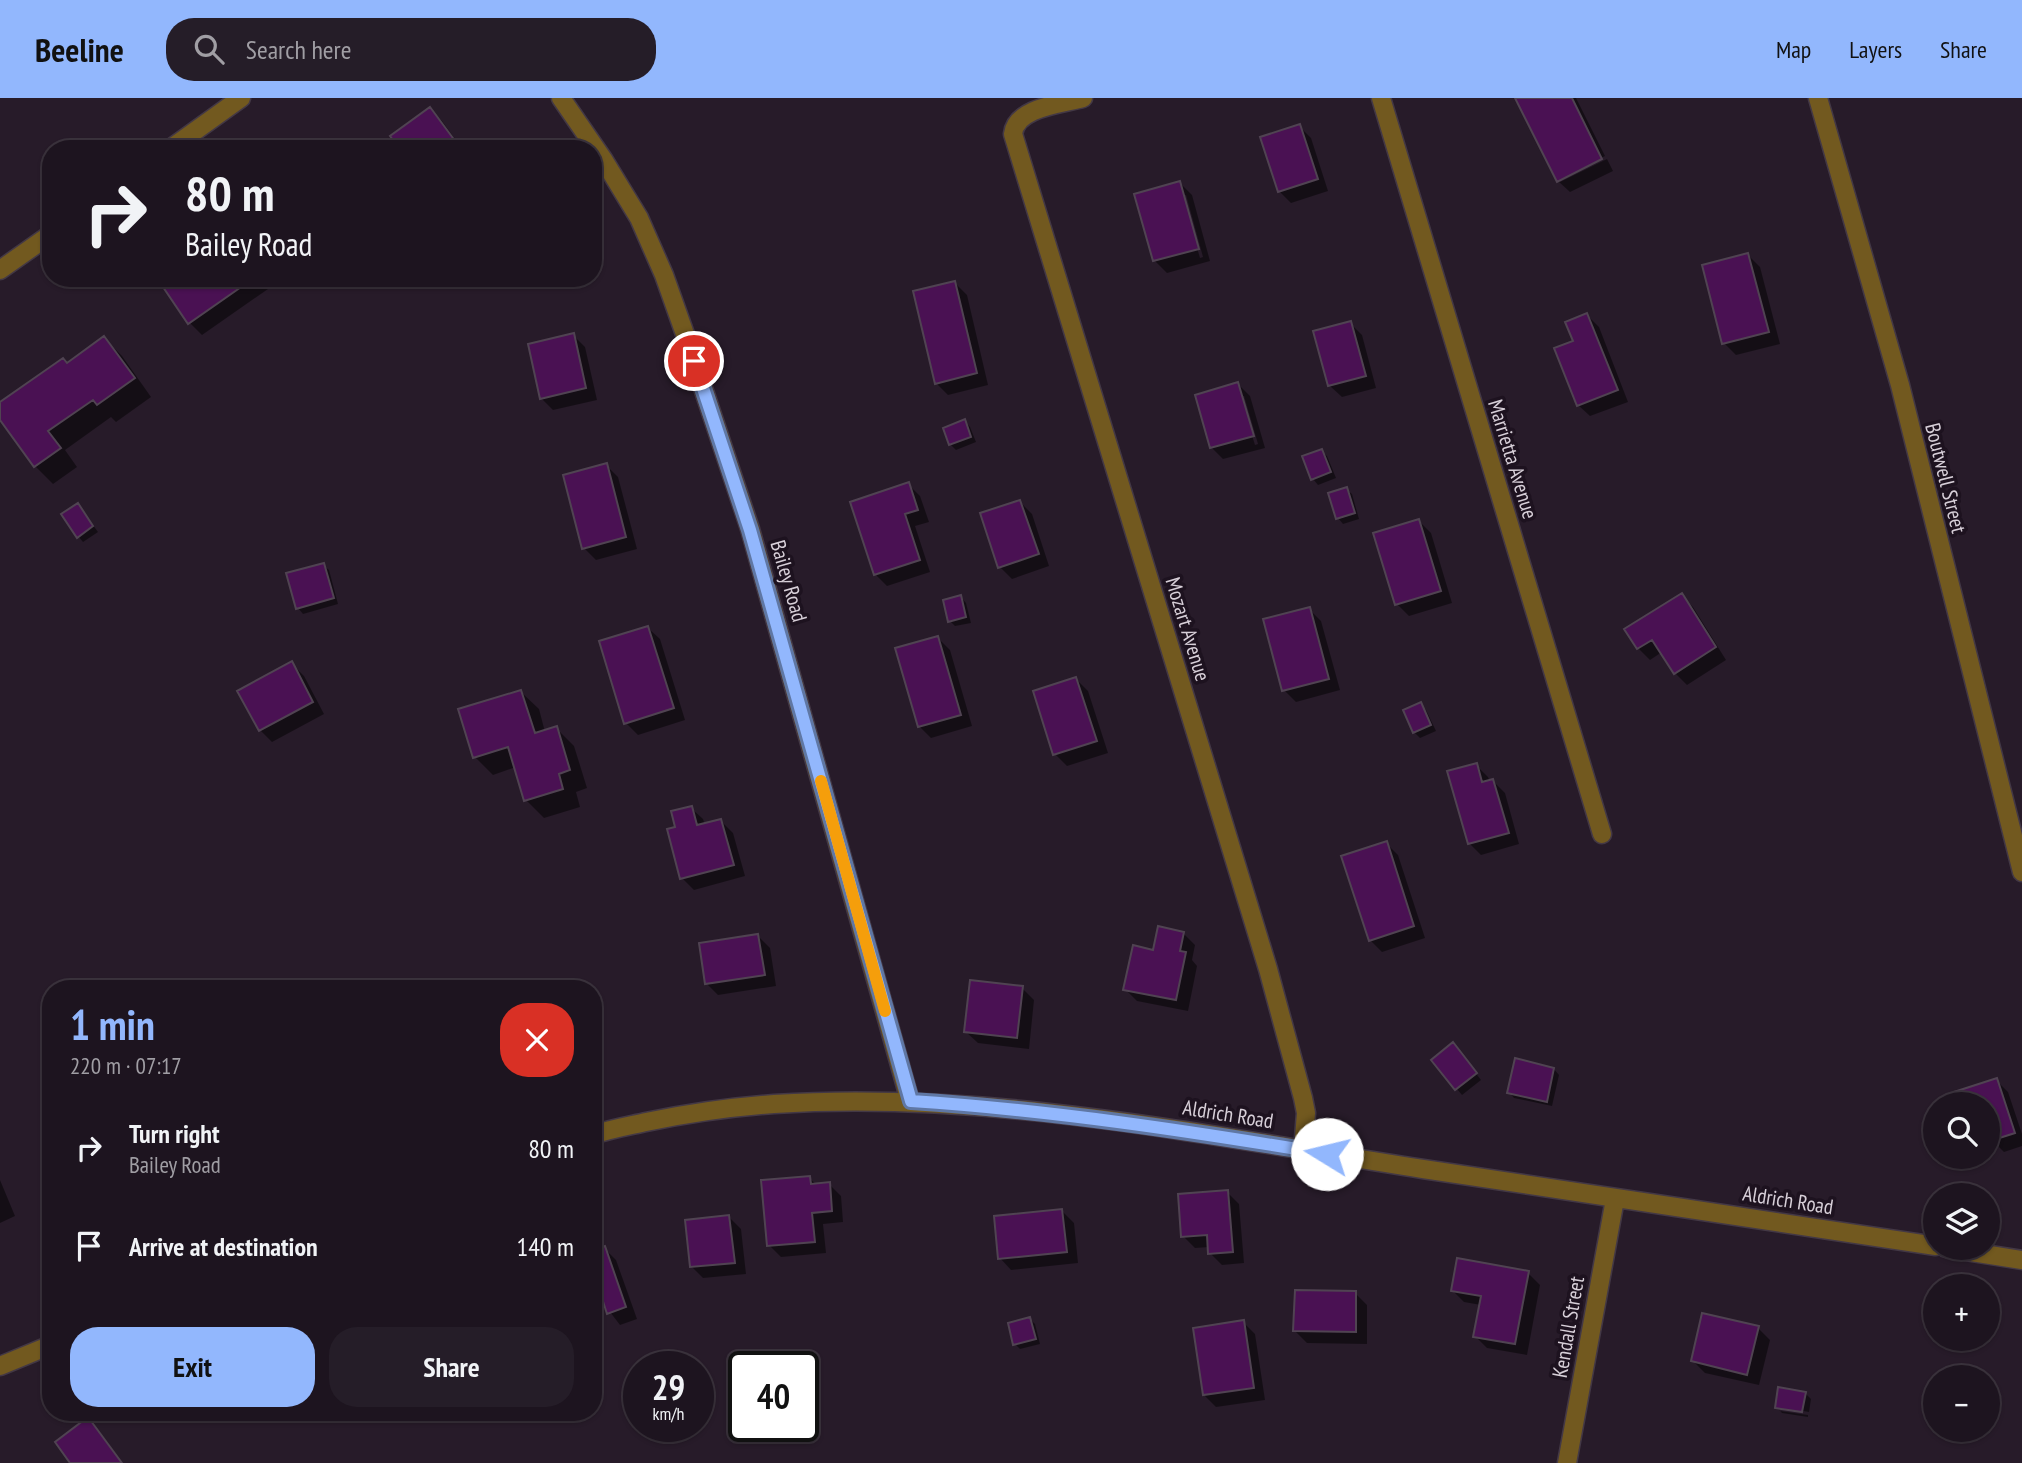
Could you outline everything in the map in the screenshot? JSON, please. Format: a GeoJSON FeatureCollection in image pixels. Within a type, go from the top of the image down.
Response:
{"type":"FeatureCollection","features":[{"type":"Feature","properties":{"kind":"street"},"geometry":{"type":"LineString","coordinates":[[183,140],[241,98]]}},
{"type":"Feature","properties":{"kind":"street","name":"Bailey Road"},"geometry":{"type":"LineString","coordinates":[[561,98],[590,140]]}},
{"type":"Feature","properties":{"kind":"street","name":"Mozart Avenue"},"geometry":{"type":"LineString","coordinates":[[1083,98],[1033,112],[1016,123],[1013,134],[1268,969],[1306,1113],[1303,1150]]}},
{"type":"Feature","properties":{"kind":"street","name":"Marrietta Avenue"},"geometry":{"type":"LineString","coordinates":[[1381,98],[1602,834]]}},
{"type":"Feature","properties":{"kind":"street","name":"Boutwell Street"},"geometry":{"type":"LineString","coordinates":[[1818,98],[1900,385],[2022,872]]}},
{"type":"Feature","properties":{"kind":"street","name":"Bailey Road"},"geometry":{"type":"LineString","coordinates":[[602,158],[639,218],[664,275],[750,530],[911,1101]]}},
{"type":"Feature","properties":{"kind":"street"},"geometry":{"type":"LineString","coordinates":[[0,270],[42,240]]}},
{"type":"Feature","properties":{"kind":"street","name":"Aldrich Road"},"geometry":{"type":"LineString","coordinates":[[602,1133],[696,1112],[805,1102],[911,1101],[988,1107],[1164,1127],[1615,1199],[1923,1244]]}},
{"type":"Feature","properties":{"kind":"street","name":"Kendall Street"},"geometry":{"type":"LineString","coordinates":[[1567,1463],[1615,1199]]}},
{"type":"Feature","properties":{"kind":"street"},"geometry":{"type":"LineString","coordinates":[[2000,1257],[2022,1260]]}},
{"type":"Feature","properties":{"kind":"street"},"geometry":{"type":"LineString","coordinates":[[0,1366],[42,1349]]}},
{"type":"Feature","properties":{"kind":"building"},"geometry":{"type":"Polygon","coordinates":[[[1515,98],[1572,98],[1602,159],[1557,182],[1515,98]]]}},
{"type":"Feature","properties":{"kind":"building"},"geometry":{"type":"Polygon","coordinates":[[[430,107],[454,140],[393,140],[390,136],[430,107]]]}},
{"type":"Feature","properties":{"kind":"building"},"geometry":{"type":"Polygon","coordinates":[[[1300,124],[1318,179],[1278,192],[1260,137],[1300,124]]]}},
{"type":"Feature","properties":{"kind":"building"},"geometry":{"type":"Polygon","coordinates":[[[1180,181],[1199,249],[1153,261],[1134,194],[1180,181]]]}},
{"type":"Feature","properties":{"kind":"building"},"geometry":{"type":"Polygon","coordinates":[[[1748,253],[1769,332],[1722,344],[1702,265],[1748,253]]]}},
{"type":"Feature","properties":{"kind":"building"},"geometry":{"type":"Polygon","coordinates":[[[955,281],[977,373],[935,384],[913,291],[955,281]]]}},
{"type":"Feature","properties":{"kind":"building"},"geometry":{"type":"Polygon","coordinates":[[[163,287],[241,287],[188,324],[163,287]]]}},
{"type":"Feature","properties":{"kind":"building"},"geometry":{"type":"Polygon","coordinates":[[[1587,313],[1618,390],[1577,406],[1554,348],[1573,341],[1565,322],[1587,313]]]}},
{"type":"Feature","properties":{"kind":"building"},"geometry":{"type":"Polygon","coordinates":[[[1351,321],[1366,376],[1328,386],[1313,331],[1351,321]]]}},
{"type":"Feature","properties":{"kind":"building"},"geometry":{"type":"Polygon","coordinates":[[[574,333],[586,388],[540,399],[528,344],[574,333]]]}},
{"type":"Feature","properties":{"kind":"building"},"geometry":{"type":"Polygon","coordinates":[[[104,336],[135,378],[97,405],[93,400],[48,431],[61,448],[34,467],[0,420],[0,402],[63,358],[67,363],[104,336]]]}},
{"type":"Feature","properties":{"kind":"building"},"geometry":{"type":"Polygon","coordinates":[[[1238,382],[1254,436],[1210,448],[1195,395],[1238,382]]]}},
{"type":"Feature","properties":{"kind":"building"},"geometry":{"type":"Polygon","coordinates":[[[965,419],[971,437],[949,445],[943,428],[965,419]]]}},
{"type":"Feature","properties":{"kind":"building"},"geometry":{"type":"Polygon","coordinates":[[[1322,449],[1331,472],[1311,480],[1302,456],[1322,449]]]}},
{"type":"Feature","properties":{"kind":"building"},"geometry":{"type":"Polygon","coordinates":[[[607,463],[626,537],[582,549],[563,475],[607,463]]]}},
{"type":"Feature","properties":{"kind":"building"},"geometry":{"type":"Polygon","coordinates":[[[909,482],[918,510],[905,514],[920,560],[874,575],[850,502],[909,482]]]}},
{"type":"Feature","properties":{"kind":"building"},"geometry":{"type":"Polygon","coordinates":[[[1347,487],[1355,513],[1336,519],[1328,493],[1347,487]]]}},
{"type":"Feature","properties":{"kind":"building"},"geometry":{"type":"Polygon","coordinates":[[[1020,500],[1039,554],[998,568],[980,513],[1020,500]]]}},
{"type":"Feature","properties":{"kind":"building"},"geometry":{"type":"Polygon","coordinates":[[[78,503],[93,526],[77,538],[61,514],[78,503]]]}},
{"type":"Feature","properties":{"kind":"building"},"geometry":{"type":"Polygon","coordinates":[[[1419,519],[1441,591],[1395,605],[1373,533],[1419,519]]]}},
{"type":"Feature","properties":{"kind":"building"},"geometry":{"type":"Polygon","coordinates":[[[324,563],[334,598],[296,609],[286,573],[324,563]]]}},
{"type":"Feature","properties":{"kind":"building"},"geometry":{"type":"Polygon","coordinates":[[[1682,593],[1716,647],[1674,674],[1652,640],[1637,649],[1624,629],[1682,593]]]}},
{"type":"Feature","properties":{"kind":"building"},"geometry":{"type":"Polygon","coordinates":[[[961,595],[966,617],[948,622],[943,600],[961,595]]]}},
{"type":"Feature","properties":{"kind":"building"},"geometry":{"type":"Polygon","coordinates":[[[1310,607],[1329,679],[1282,691],[1263,619],[1310,607]]]}},
{"type":"Feature","properties":{"kind":"building"},"geometry":{"type":"Polygon","coordinates":[[[648,626],[674,708],[624,724],[599,641],[648,626]]]}},
{"type":"Feature","properties":{"kind":"building"},"geometry":{"type":"Polygon","coordinates":[[[938,636],[961,715],[918,727],[895,648],[938,636]]]}},
{"type":"Feature","properties":{"kind":"building"},"geometry":{"type":"Polygon","coordinates":[[[292,661],[313,702],[259,731],[237,691],[292,661]]]}},
{"type":"Feature","properties":{"kind":"building"},"geometry":{"type":"Polygon","coordinates":[[[1076,677],[1097,741],[1053,755],[1033,691],[1076,677]]]}},
{"type":"Feature","properties":{"kind":"building"},"geometry":{"type":"Polygon","coordinates":[[[521,690],[535,733],[557,726],[570,770],[559,774],[563,789],[524,801],[508,747],[473,758],[458,709],[521,690]]]}},
{"type":"Feature","properties":{"kind":"building"},"geometry":{"type":"Polygon","coordinates":[[[1421,702],[1431,725],[1413,733],[1403,710],[1421,702]]]}},
{"type":"Feature","properties":{"kind":"building"},"geometry":{"type":"Polygon","coordinates":[[[1477,763],[1482,782],[1493,779],[1509,833],[1468,844],[1447,771],[1477,763]]]}},
{"type":"Feature","properties":{"kind":"building"},"geometry":{"type":"Polygon","coordinates":[[[692,806],[697,825],[721,819],[734,865],[680,879],[667,829],[675,827],[671,811],[692,806]]]}},
{"type":"Feature","properties":{"kind":"building"},"geometry":{"type":"Polygon","coordinates":[[[1387,841],[1414,926],[1369,941],[1341,856],[1387,841]]]}},
{"type":"Feature","properties":{"kind":"building"},"geometry":{"type":"Polygon","coordinates":[[[1158,926],[1184,932],[1180,951],[1186,952],[1176,1000],[1123,990],[1133,945],[1153,950],[1158,926]]]}},
{"type":"Feature","properties":{"kind":"building"},"geometry":{"type":"Polygon","coordinates":[[[758,934],[765,975],[705,984],[699,943],[758,934]]]}},
{"type":"Feature","properties":{"kind":"building"},"geometry":{"type":"Polygon","coordinates":[[[970,980],[1023,986],[1017,1038],[964,1032],[970,980]]]}},
{"type":"Feature","properties":{"kind":"building"},"geometry":{"type":"Polygon","coordinates":[[[1453,1042],[1477,1073],[1455,1090],[1431,1060],[1453,1042]]]}},
{"type":"Feature","properties":{"kind":"building"},"geometry":{"type":"Polygon","coordinates":[[[1515,1058],[1554,1068],[1547,1102],[1507,1093],[1515,1058]]]}},
{"type":"Feature","properties":{"kind":"building"},"geometry":{"type":"Polygon","coordinates":[[[1997,1078],[2015,1133],[2000,1138],[2000,1092],[1954,1092],[1997,1078]]]}},
{"type":"Feature","properties":{"kind":"building"},"geometry":{"type":"Polygon","coordinates":[[[810,1176],[811,1184],[830,1182],[832,1211],[812,1213],[815,1242],[767,1246],[761,1180],[810,1176]]]}},
{"type":"Feature","properties":{"kind":"building"},"geometry":{"type":"Polygon","coordinates":[[[1228,1190],[1233,1252],[1208,1254],[1207,1235],[1181,1237],[1178,1194],[1228,1190]]]}},
{"type":"Feature","properties":{"kind":"building"},"geometry":{"type":"Polygon","coordinates":[[[1062,1209],[1067,1252],[998,1259],[994,1216],[1062,1209]]]}},
{"type":"Feature","properties":{"kind":"building"},"geometry":{"type":"Polygon","coordinates":[[[729,1215],[735,1263],[690,1267],[685,1220],[729,1215]]]}},
{"type":"Feature","properties":{"kind":"building"},"geometry":{"type":"Polygon","coordinates":[[[605,1246],[626,1307],[607,1314],[602,1298],[602,1247],[605,1246]]]}},
{"type":"Feature","properties":{"kind":"building"},"geometry":{"type":"Polygon","coordinates":[[[1457,1258],[1529,1271],[1515,1344],[1473,1337],[1481,1296],[1451,1291],[1457,1258]]]}},
{"type":"Feature","properties":{"kind":"building"},"geometry":{"type":"Polygon","coordinates":[[[1295,1290],[1356,1291],[1356,1332],[1293,1331],[1295,1290]]]}},
{"type":"Feature","properties":{"kind":"building"},"geometry":{"type":"Polygon","coordinates":[[[1702,1313],[1759,1326],[1747,1375],[1691,1361],[1702,1313]]]}},
{"type":"Feature","properties":{"kind":"building"},"geometry":{"type":"Polygon","coordinates":[[[1030,1317],[1036,1339],[1013,1345],[1008,1323],[1030,1317]]]}},
{"type":"Feature","properties":{"kind":"building"},"geometry":{"type":"Polygon","coordinates":[[[1244,1320],[1254,1388],[1203,1395],[1193,1328],[1244,1320]]]}},
{"type":"Feature","properties":{"kind":"building"},"geometry":{"type":"Polygon","coordinates":[[[1778,1387],[1806,1392],[1802,1412],[1775,1408],[1778,1387]]]}},
{"type":"Feature","properties":{"kind":"building"},"geometry":{"type":"Polygon","coordinates":[[[83,1421],[91,1421],[122,1463],[70,1463],[55,1442],[83,1421]]]}},
{"type":"Feature","properties":{"kind":"slow traffic"},"geometry":{"type":"LineString","coordinates":[[821,781],[885,1011]]}},
{"type":"Feature","properties":{"kind":"route"},"geometry":{"type":"LineString","coordinates":[[694,361],[750,530],[911,1101],[974,1105],[1164,1127],[1327,1154]]}}]}
